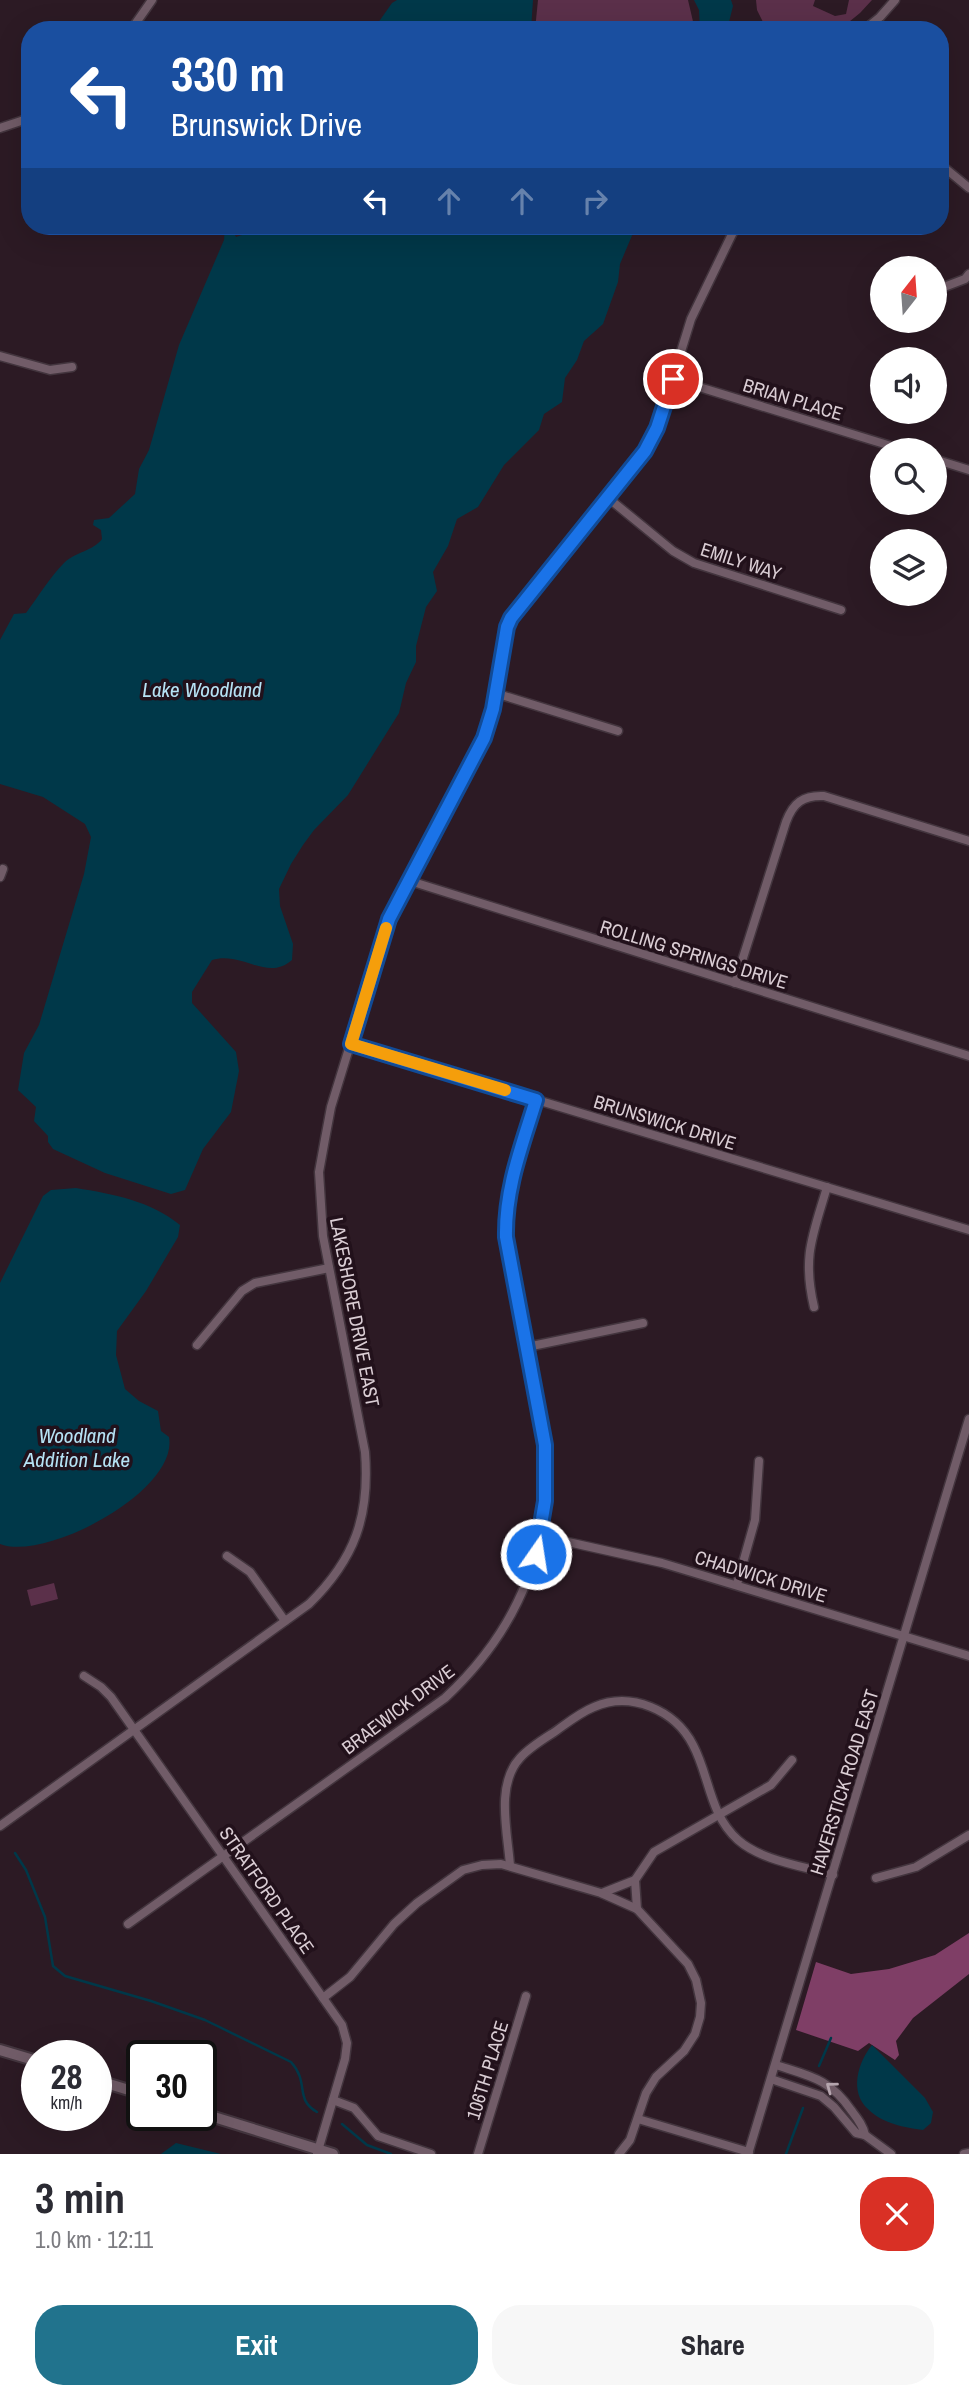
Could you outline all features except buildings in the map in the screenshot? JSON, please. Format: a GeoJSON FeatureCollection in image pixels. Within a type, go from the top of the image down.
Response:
{"type":"FeatureCollection","features":[{"type":"Feature","properties":{"kind":"street"},"geometry":{"type":"LineString","coordinates":[[137,21],[152,0]]}},
{"type":"Feature","properties":{"kind":"street"},"geometry":{"type":"LineString","coordinates":[[876,21],[895,0]]}},
{"type":"Feature","properties":{"kind":"street"},"geometry":{"type":"LineString","coordinates":[[0,128],[21,121]]}},
{"type":"Feature","properties":{"kind":"street"},"geometry":{"type":"LineString","coordinates":[[949,171],[969,188]]}},
{"type":"Feature","properties":{"kind":"street","name":"LAKESHORE DRIVE EAST"},"geometry":{"type":"LineString","coordinates":[[0,1826],[309,1604],[329,1584],[345,1562],[358,1530],[366,1497],[365,1452],[320,1209],[320,1172],[331,1107],[386,929],[484,738],[511,618],[652,439],[691,319],[732,235]]}},
{"type":"Feature","properties":{"kind":"street"},"geometry":{"type":"LineString","coordinates":[[947,286],[965,279],[969,274]]}},
{"type":"Feature","properties":{"kind":"street"},"geometry":{"type":"LineString","coordinates":[[0,356],[50,370],[72,367]]}},
{"type":"Feature","properties":{"kind":"street","name":"BRIAN PLACE"},"geometry":{"type":"LineString","coordinates":[[673,379],[870,440]]}},
{"type":"Feature","properties":{"kind":"street"},"geometry":{"type":"LineString","coordinates":[[947,463],[969,470]]}},
{"type":"Feature","properties":{"kind":"street","name":"EMILY WAY"},"geometry":{"type":"LineString","coordinates":[[607,497],[673,551],[694,563],[841,610]]}},
{"type":"Feature","properties":{"kind":"street"},"geometry":{"type":"LineString","coordinates":[[495,693],[618,731]]}},
{"type":"Feature","properties":{"kind":"street"},"geometry":{"type":"LineString","coordinates":[[735,983],[786,822],[796,803],[808,797],[824,796],[969,841]]}},
{"type":"Feature","properties":{"kind":"street","name":"ROLLING SPRINGS DRIVE"},"geometry":{"type":"LineString","coordinates":[[410,881],[969,1056]]}},
{"type":"Feature","properties":{"kind":"street","name":"BRUNSWICK DRIVE"},"geometry":{"type":"LineString","coordinates":[[351,1044],[969,1230]]}},
{"type":"Feature","properties":{"kind":"street","name":"BRAEWICK DRIVE"},"geometry":{"type":"LineString","coordinates":[[128,1924],[444,1698],[470,1674],[494,1644],[522,1594],[541,1536],[545,1501],[545,1445],[506,1237],[506,1213],[510,1183],[536,1100]]}},
{"type":"Feature","properties":{"kind":"street"},"geometry":{"type":"LineString","coordinates":[[814,1307],[807,1264],[809,1246],[827,1188]]}},
{"type":"Feature","properties":{"kind":"street"},"geometry":{"type":"LineString","coordinates":[[197,1345],[242,1291],[255,1283],[329,1268]]}},
{"type":"Feature","properties":{"kind":"street"},"geometry":{"type":"LineString","coordinates":[[527,1347],[643,1324]]}},
{"type":"Feature","properties":{"kind":"street","name":"HAVERSTICK ROAD EAST"},"geometry":{"type":"LineString","coordinates":[[749,2153],[969,1419]]}},
{"type":"Feature","properties":{"kind":"street"},"geometry":{"type":"LineString","coordinates":[[737,1584],[755,1520],[759,1461]]}},
{"type":"Feature","properties":{"kind":"street","name":"CHADWICK DRIVE"},"geometry":{"type":"LineString","coordinates":[[541,1536],[625,1553],[737,1584],[969,1656]]}},
{"type":"Feature","properties":{"kind":"street"},"geometry":{"type":"LineString","coordinates":[[227,1556],[250,1572],[285,1621]]}},
{"type":"Feature","properties":{"kind":"street","name":"STRATFORD PLACE"},"geometry":{"type":"LineString","coordinates":[[84,1676],[111,1697],[342,2025],[347,2043],[345,2059],[318,2152]]}},
{"type":"Feature","properties":{"kind":"street"},"geometry":{"type":"LineString","coordinates":[[510,1866],[506,1788],[509,1774],[518,1760],[530,1749],[595,1706],[631,1701],[653,1707],[671,1717],[685,1731],[694,1746],[719,1815],[734,1835],[760,1853],[832,1875]]}},
{"type":"Feature","properties":{"kind":"street"},"geometry":{"type":"LineString","coordinates":[[601,1893],[635,1880],[654,1852],[771,1785],[792,1760]]}},
{"type":"Feature","properties":{"kind":"street"},"geometry":{"type":"LineString","coordinates":[[876,1878],[916,1867],[969,1835]]}},
{"type":"Feature","properties":{"kind":"street"},"geometry":{"type":"LineString","coordinates":[[323,1998],[350,1977],[394,1924],[463,1870],[482,1865],[510,1866],[601,1893],[637,1909],[688,1964],[696,1980],[701,2003],[700,2018],[695,2034],[684,2051],[656,2077],[646,2093],[630,2140],[619,2154]]}},
{"type":"Feature","properties":{"kind":"street"},"geometry":{"type":"LineString","coordinates":[[635,1880],[637,1909]]}},
{"type":"Feature","properties":{"kind":"street","name":"106TH PLACE"},"geometry":{"type":"LineString","coordinates":[[478,2154],[526,1996]]}},
{"type":"Feature","properties":{"kind":"street"},"geometry":{"type":"LineString","coordinates":[[0,2050],[21,2056]]}},
{"type":"Feature","properties":{"kind":"street"},"geometry":{"type":"LineString","coordinates":[[776,2065],[815,2077],[831,2086],[863,2127],[865,2135]]}},
{"type":"Feature","properties":{"kind":"street"},"geometry":{"type":"LineString","coordinates":[[771,2080],[821,2096],[856,2133],[865,2135],[891,2154]]}},
{"type":"Feature","properties":{"kind":"street"},"geometry":{"type":"LineString","coordinates":[[333,2100],[354,2108],[378,2136],[431,2154]]}},
{"type":"Feature","properties":{"kind":"street"},"geometry":{"type":"LineString","coordinates":[[217,2118],[318,2152],[333,2154]]}},
{"type":"Feature","properties":{"kind":"street"},"geometry":{"type":"LineString","coordinates":[[638,2119],[749,2153]]}},
{"type":"Feature","properties":{"kind":"shaded area"},"geometry":{"type":"Polygon","coordinates":[[[538,0],[688,0],[693,21],[536,21],[538,0]]]}},
{"type":"Feature","properties":{"kind":"shaded area"},"geometry":{"type":"Polygon","coordinates":[[[756,0],[815,0],[813,6],[835,16],[846,14],[849,0],[872,0],[850,21],[762,21],[756,0]]]}},
{"type":"Feature","properties":{"kind":"shaded area"},"geometry":{"type":"Polygon","coordinates":[[[54,1583],[58,1599],[31,1606],[27,1590],[54,1583]]]}},
{"type":"Feature","properties":{"kind":"shaded area"},"geometry":{"type":"Polygon","coordinates":[[[969,1933],[969,1974],[913,2018],[896,2041],[899,2055],[895,2060],[869,2043],[858,2051],[796,2030],[816,1962],[851,1974],[889,1969],[935,1955],[969,1933]]]}},
{"type":"Feature","properties":{"kind":"water"},"geometry":{"type":"Polygon","coordinates":[[[397,0],[533,0],[532,21],[379,21],[397,0]]]}},
{"type":"Feature","properties":{"kind":"water"},"geometry":{"type":"Polygon","coordinates":[[[694,0],[731,0],[733,6],[729,21],[700,21],[699,10],[694,0]]]}},
{"type":"Feature","properties":{"kind":"water","name":"Lake Woodland"},"geometry":{"type":"Polygon","coordinates":[[[224,235],[632,235],[620,264],[618,282],[603,324],[584,341],[577,360],[565,378],[562,402],[544,414],[539,430],[504,465],[478,507],[457,519],[448,546],[433,572],[437,591],[426,607],[416,646],[416,662],[406,683],[399,713],[348,795],[303,845],[279,889],[280,906],[293,944],[292,960],[273,968],[234,959],[212,960],[192,992],[192,1003],[236,1052],[239,1071],[231,1112],[203,1149],[185,1190],[171,1194],[105,1173],[53,1149],[48,1142],[48,1136],[34,1121],[36,1107],[18,1090],[24,1053],[39,1025],[84,874],[91,837],[85,824],[43,797],[0,784],[0,640],[14,614],[26,613],[64,563],[102,539],[101,530],[93,525],[94,520],[109,518],[135,494],[139,469],[149,450],[179,345],[224,235]]]}},
{"type":"Feature","properties":{"kind":"water","name":"Woodland Addition Lake"},"geometry":{"type":"Polygon","coordinates":[[[76,1188],[144,1204],[180,1225],[178,1237],[146,1291],[117,1331],[116,1355],[125,1389],[139,1401],[158,1411],[161,1431],[169,1437],[166,1458],[153,1479],[132,1499],[105,1518],[47,1542],[21,1547],[0,1544],[0,1283],[43,1196],[51,1190],[76,1188]]]}},
{"type":"Feature","properties":{"kind":"water"},"geometry":{"type":"Polygon","coordinates":[[[872,2045],[925,2098],[933,2112],[931,2123],[923,2130],[887,2121],[873,2114],[862,2102],[857,2086],[858,2077],[863,2060],[872,2045]]]}},
{"type":"Feature","properties":{"kind":"water"},"geometry":{"type":"Polygon","coordinates":[[[176,2143],[221,2154],[161,2154],[176,2143]]]}},
{"type":"Feature","properties":{"kind":"waterway"},"geometry":{"type":"LineString","coordinates":[[15,1853],[26,1870],[45,1917],[53,1966],[65,1976],[205,2020],[291,2062],[300,2077],[306,2102],[317,2112]]}},
{"type":"Feature","properties":{"kind":"waterway"},"geometry":{"type":"LineString","coordinates":[[819,2066],[831,2038]]}},
{"type":"Feature","properties":{"kind":"waterway"},"geometry":{"type":"LineString","coordinates":[[786,2154],[803,2108]]}},
{"type":"Feature","properties":{"kind":"waterway"},"geometry":{"type":"LineString","coordinates":[[342,2124],[367,2145],[391,2154]]}},
{"type":"Feature","properties":{"kind":"slow traffic"},"geometry":{"type":"LineString","coordinates":[[386,928],[351,1044],[505,1090]]}},
{"type":"Feature","properties":{"kind":"route"},"geometry":{"type":"LineString","coordinates":[[536,1554],[544,1520],[545,1445],[506,1237],[510,1183],[536,1100],[351,1044],[389,919],[484,738],[493,709],[507,627],[511,618],[645,451],[657,428],[673,379]]}}]}
